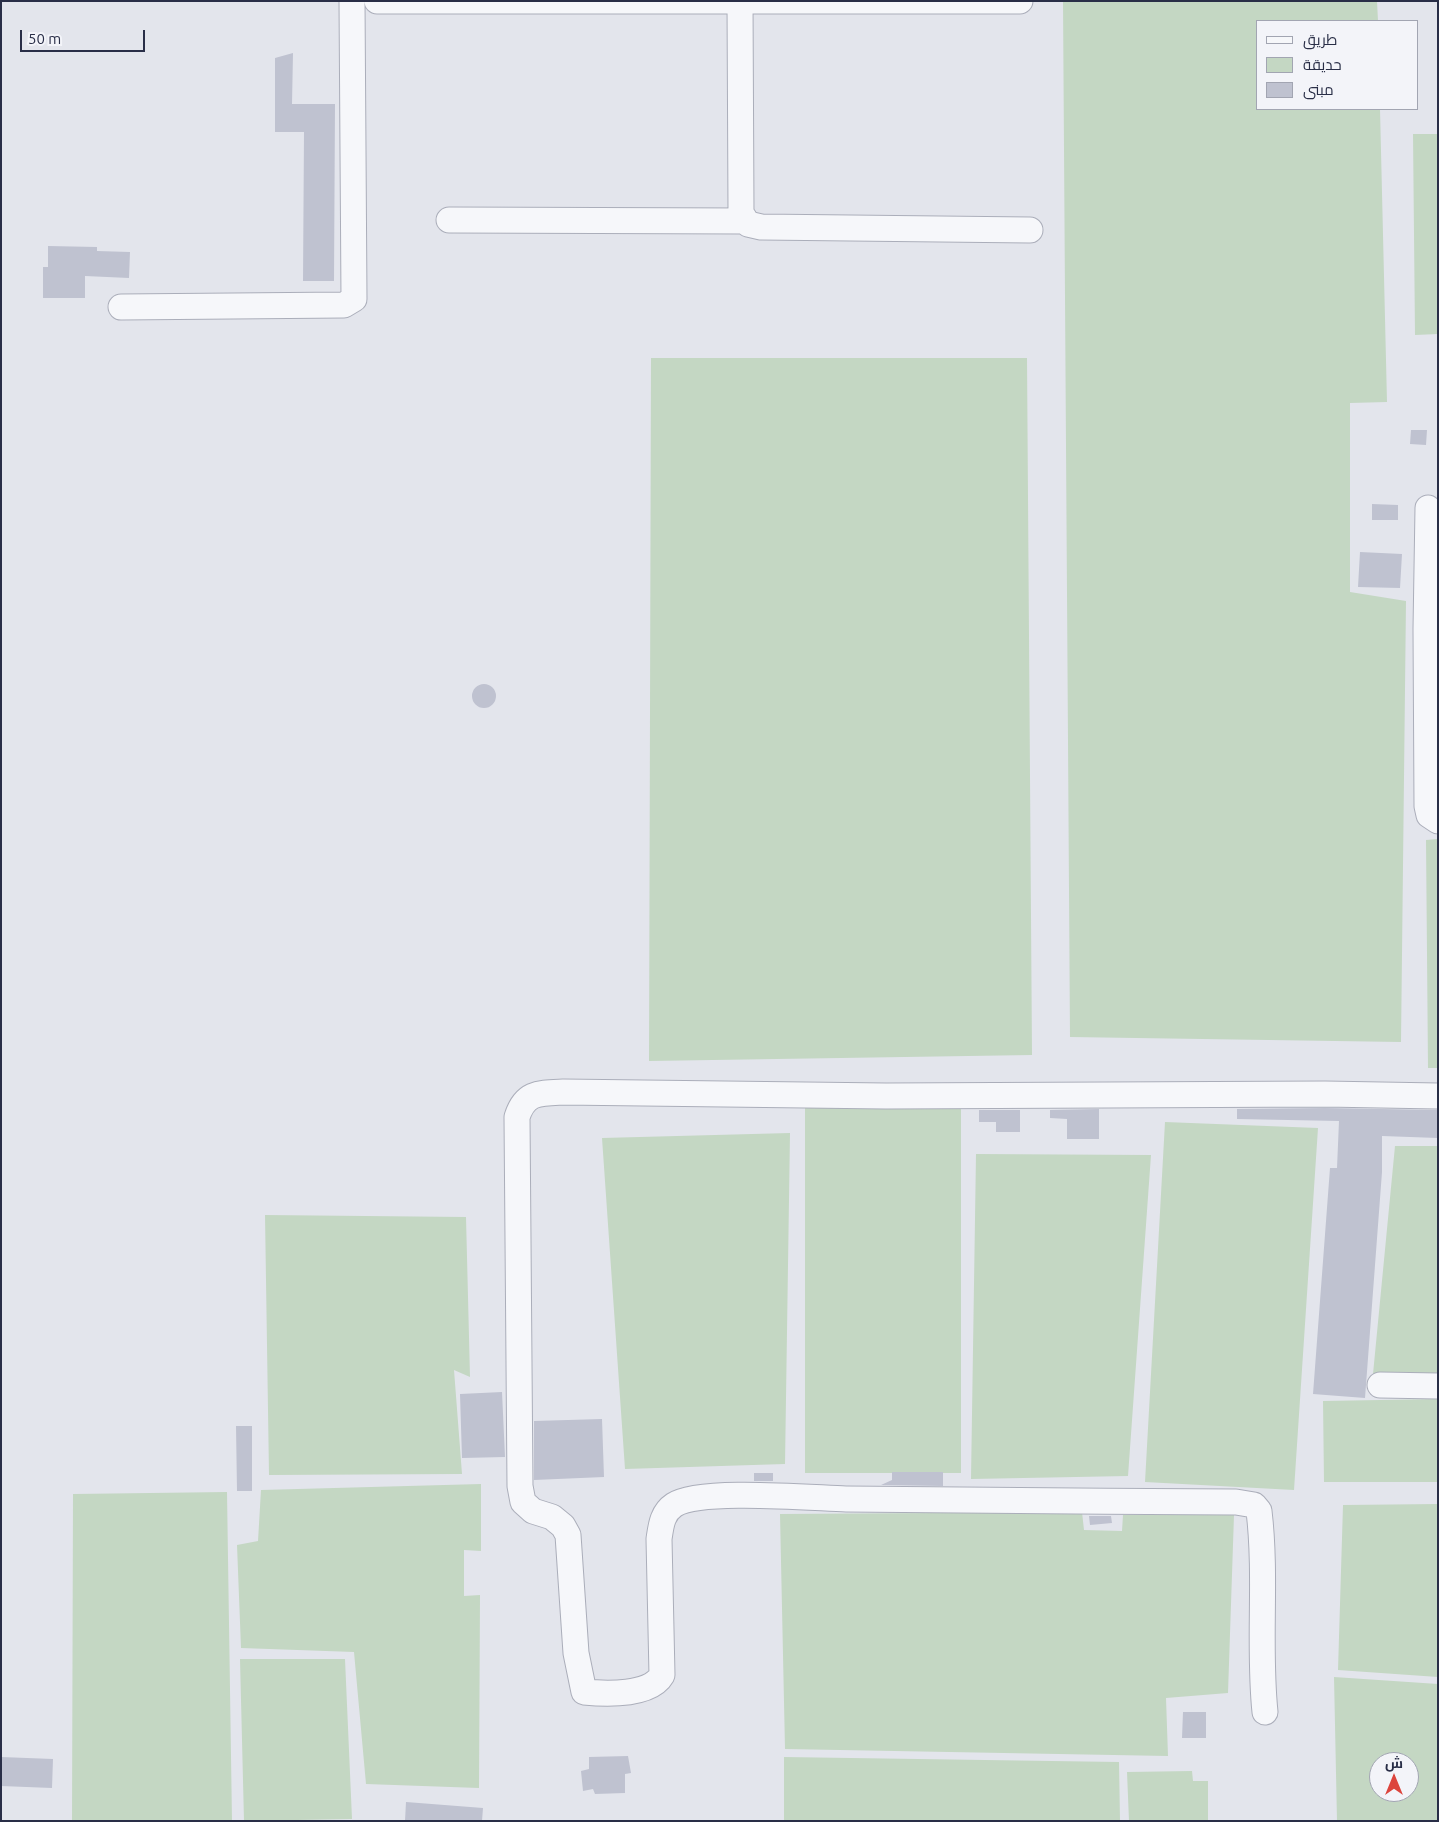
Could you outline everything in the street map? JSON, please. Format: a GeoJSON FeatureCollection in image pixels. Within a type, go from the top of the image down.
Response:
{"type":"FeatureCollection","features":[{"type":"Feature","properties":{"kind":"street"},"geometry":{"type":"LineString","coordinates":[[121,307],[344,305],[354,299],[352,1]]}},
{"type":"Feature","properties":{"kind":"street"},"geometry":{"type":"LineString","coordinates":[[376,1],[1020,1]]}},
{"type":"Feature","properties":{"kind":"street"},"geometry":{"type":"LineString","coordinates":[[740,1],[742,213],[745,221],[752,226],[761,227],[1030,230]]}},
{"type":"Feature","properties":{"kind":"street"},"geometry":{"type":"LineString","coordinates":[[449,220],[745,221]]}},
{"type":"Feature","properties":{"kind":"street"},"geometry":{"type":"LineString","coordinates":[[1428,508],[1426,630],[1427,806],[1429,815],[1438,821]]}},
{"type":"Feature","properties":{"kind":"street"},"geometry":{"type":"LineString","coordinates":[[1266,1712],[1261,1675],[1264,1579],[1259,1511],[1254,1505],[1236,1502],[844,1499],[768,1495],[700,1498],[674,1505],[662,1520],[659,1539],[662,1675],[658,1682],[648,1688],[636,1691],[608,1694],[584,1692],[576,1653],[568,1535],[552,1517],[533,1511],[523,1502],[520,1486],[517,1117],[520,1106],[528,1098],[540,1093],[563,1092],[886,1096],[1315,1094],[1438,1096]]}},
{"type":"Feature","properties":{"kind":"street"},"geometry":{"type":"LineString","coordinates":[[1380,1385],[1438,1386]]}},
{"type":"Feature","properties":{"kind":"green space"},"geometry":{"type":"Polygon","coordinates":[[[1063,1],[1377,1],[1378,20],[1256,20],[1256,110],[1380,110],[1387,402],[1350,403],[1350,592],[1406,601],[1401,1042],[1070,1037],[1063,1]]]}},
{"type":"Feature","properties":{"kind":"green space"},"geometry":{"type":"Polygon","coordinates":[[[1413,134],[1438,134],[1438,334],[1415,335],[1413,134]]]}},
{"type":"Feature","properties":{"kind":"green space"},"geometry":{"type":"Polygon","coordinates":[[[651,358],[1027,358],[1032,1055],[649,1061],[651,358]]]}},
{"type":"Feature","properties":{"kind":"green space"},"geometry":{"type":"Polygon","coordinates":[[[1438,839],[1438,1068],[1428,1068],[1426,840],[1438,839]]]}},
{"type":"Feature","properties":{"kind":"green space"},"geometry":{"type":"Polygon","coordinates":[[[805,1107],[961,1107],[961,1473],[805,1473],[805,1107]]]}},
{"type":"Feature","properties":{"kind":"green space"},"geometry":{"type":"Polygon","coordinates":[[[1165,1122],[1318,1128],[1294,1490],[1145,1482],[1165,1122]]]}},
{"type":"Feature","properties":{"kind":"green space"},"geometry":{"type":"Polygon","coordinates":[[[790,1133],[785,1464],[625,1469],[602,1138],[790,1133]]]}},
{"type":"Feature","properties":{"kind":"green space"},"geometry":{"type":"Polygon","coordinates":[[[1395,1146],[1438,1146],[1438,1375],[1373,1374],[1395,1146]]]}},
{"type":"Feature","properties":{"kind":"green space"},"geometry":{"type":"Polygon","coordinates":[[[976,1154],[1151,1155],[1128,1476],[971,1479],[976,1154]]]}},
{"type":"Feature","properties":{"kind":"green space"},"geometry":{"type":"Polygon","coordinates":[[[265,1215],[466,1217],[470,1377],[454,1370],[462,1474],[269,1475],[265,1215]]]}},
{"type":"Feature","properties":{"kind":"green space"},"geometry":{"type":"Polygon","coordinates":[[[1438,1399],[1438,1482],[1324,1482],[1323,1401],[1438,1399]]]}},
{"type":"Feature","properties":{"kind":"green space"},"geometry":{"type":"Polygon","coordinates":[[[481,1484],[481,1551],[464,1550],[464,1596],[480,1595],[479,1788],[366,1784],[354,1652],[241,1648],[237,1545],[258,1541],[261,1490],[481,1484]]]}},
{"type":"Feature","properties":{"kind":"green space"},"geometry":{"type":"Polygon","coordinates":[[[227,1492],[232,1821],[72,1821],[73,1494],[227,1492]]]}},
{"type":"Feature","properties":{"kind":"green space"},"geometry":{"type":"Polygon","coordinates":[[[1438,1504],[1438,1677],[1338,1670],[1343,1505],[1438,1504]]]}},
{"type":"Feature","properties":{"kind":"green space"},"geometry":{"type":"Polygon","coordinates":[[[1082,1512],[1084,1530],[1122,1531],[1123,1515],[1234,1515],[1228,1693],[1166,1698],[1168,1756],[785,1749],[780,1514],[1082,1512]]]}},
{"type":"Feature","properties":{"kind":"green space"},"geometry":{"type":"Polygon","coordinates":[[[240,1659],[345,1659],[352,1819],[244,1821],[240,1659]]]}},
{"type":"Feature","properties":{"kind":"green space"},"geometry":{"type":"Polygon","coordinates":[[[1334,1677],[1438,1684],[1438,1821],[1337,1821],[1334,1677]]]}},
{"type":"Feature","properties":{"kind":"green space"},"geometry":{"type":"Polygon","coordinates":[[[784,1757],[1119,1762],[1120,1821],[784,1821],[784,1757]]]}},
{"type":"Feature","properties":{"kind":"green space"},"geometry":{"type":"Polygon","coordinates":[[[1192,1771],[1193,1781],[1208,1781],[1208,1821],[1129,1821],[1127,1772],[1192,1771]]]}},
{"type":"Feature","properties":{"kind":"building"},"geometry":{"type":"Polygon","coordinates":[[[293,53],[292,104],[335,104],[334,281],[303,281],[304,132],[275,132],[275,58],[293,53]]]}},
{"type":"Feature","properties":{"kind":"building"},"geometry":{"type":"Polygon","coordinates":[[[48,246],[97,247],[97,251],[130,252],[129,278],[85,276],[85,298],[43,298],[43,267],[48,267],[48,246]]]}},
{"type":"Feature","properties":{"kind":"building"},"geometry":{"type":"Polygon","coordinates":[[[1411,430],[1427,430],[1426,445],[1410,444],[1411,430]]]}},
{"type":"Feature","properties":{"kind":"building"},"geometry":{"type":"Polygon","coordinates":[[[1372,504],[1398,505],[1398,520],[1372,520],[1372,504]]]}},
{"type":"Feature","properties":{"kind":"building"},"geometry":{"type":"Polygon","coordinates":[[[1360,552],[1402,554],[1400,588],[1358,587],[1360,552]]]}},
{"type":"Feature","properties":{"kind":"building"},"geometry":{"type":"Polygon","coordinates":[[[484,684],[489,685],[495,691],[495,701],[489,707],[484,708],[479,707],[473,701],[472,696],[473,691],[479,685],[484,684]]]}},
{"type":"Feature","properties":{"kind":"building"},"geometry":{"type":"Polygon","coordinates":[[[1099,1109],[1099,1139],[1067,1139],[1067,1119],[1050,1118],[1050,1110],[1099,1109]]]}},
{"type":"Feature","properties":{"kind":"building"},"geometry":{"type":"Polygon","coordinates":[[[1237,1109],[1438,1110],[1438,1138],[1382,1136],[1382,1172],[1365,1398],[1313,1394],[1330,1168],[1337,1168],[1339,1121],[1237,1119],[1237,1109]]]}},
{"type":"Feature","properties":{"kind":"building"},"geometry":{"type":"Polygon","coordinates":[[[979,1110],[1020,1110],[1020,1132],[996,1132],[996,1122],[979,1122],[979,1110]]]}},
{"type":"Feature","properties":{"kind":"building"},"geometry":{"type":"Polygon","coordinates":[[[502,1392],[505,1457],[462,1458],[460,1394],[502,1392]]]}},
{"type":"Feature","properties":{"kind":"building"},"geometry":{"type":"Polygon","coordinates":[[[602,1419],[604,1477],[534,1480],[534,1421],[602,1419]]]}},
{"type":"Feature","properties":{"kind":"building"},"geometry":{"type":"Polygon","coordinates":[[[236,1426],[252,1426],[252,1491],[237,1491],[236,1426]]]}},
{"type":"Feature","properties":{"kind":"building"},"geometry":{"type":"Polygon","coordinates":[[[892,1472],[943,1472],[943,1486],[881,1485],[892,1480],[892,1472]]]}},
{"type":"Feature","properties":{"kind":"building"},"geometry":{"type":"Polygon","coordinates":[[[754,1473],[773,1473],[773,1481],[754,1481],[754,1473]]]}},
{"type":"Feature","properties":{"kind":"building"},"geometry":{"type":"Polygon","coordinates":[[[1089,1516],[1111,1516],[1112,1523],[1090,1525],[1089,1516]]]}},
{"type":"Feature","properties":{"kind":"building"},"geometry":{"type":"Polygon","coordinates":[[[1183,1712],[1206,1712],[1206,1738],[1182,1738],[1183,1712]]]}},
{"type":"Feature","properties":{"kind":"building"},"geometry":{"type":"Polygon","coordinates":[[[628,1756],[631,1773],[625,1774],[625,1793],[595,1794],[593,1789],[583,1791],[581,1771],[589,1769],[589,1757],[628,1756]]]}},
{"type":"Feature","properties":{"kind":"building"},"geometry":{"type":"Polygon","coordinates":[[[1,1757],[53,1759],[52,1788],[1,1786],[1,1757]]]}},
{"type":"Feature","properties":{"kind":"building"},"geometry":{"type":"Polygon","coordinates":[[[406,1802],[483,1808],[482,1821],[405,1821],[406,1802]]]}}]}
